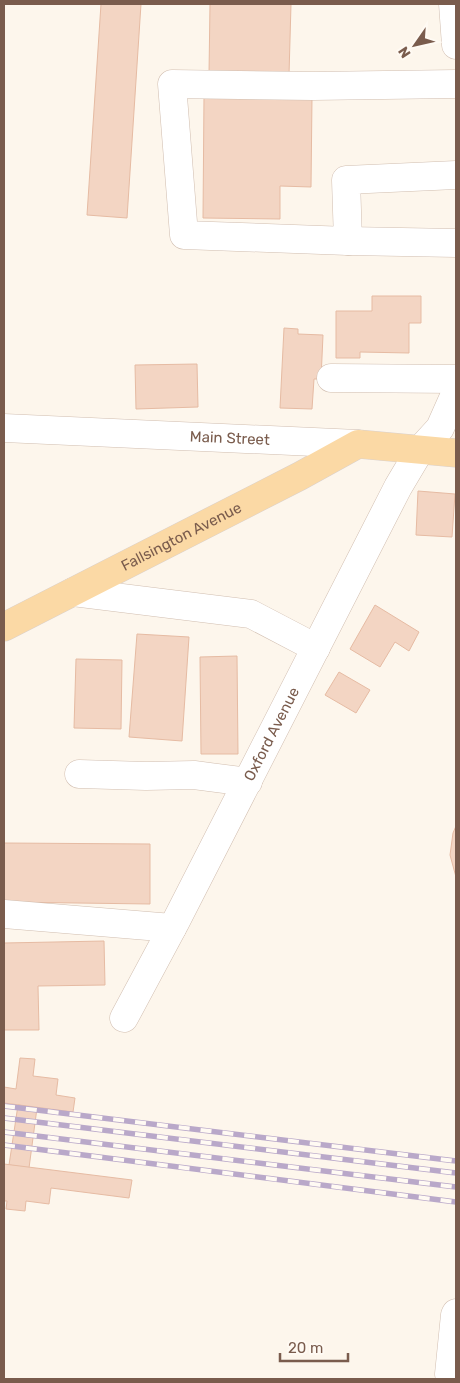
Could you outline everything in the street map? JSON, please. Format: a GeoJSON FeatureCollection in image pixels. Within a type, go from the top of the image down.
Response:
{"type":"FeatureCollection","features":[{"type":"Feature","properties":{"kind":"main road","name":"Main Street"},"geometry":{"type":"LineString","coordinates":[[358,444],[456,452]]}},
{"type":"Feature","properties":{"kind":"main road","name":"Fallsington Avenue"},"geometry":{"type":"LineString","coordinates":[[4,627],[300,476],[358,444]]}},
{"type":"Feature","properties":{"kind":"street"},"geometry":{"type":"LineString","coordinates":[[453,4],[456,45]]}},
{"type":"Feature","properties":{"kind":"street"},"geometry":{"type":"LineString","coordinates":[[456,84],[312,86],[172,84],[184,235],[456,243]]}},
{"type":"Feature","properties":{"kind":"street"},"geometry":{"type":"LineString","coordinates":[[348,241],[346,180],[456,175]]}},
{"type":"Feature","properties":{"kind":"street"},"geometry":{"type":"LineString","coordinates":[[331,378],[456,379]]}},
{"type":"Feature","properties":{"kind":"street","name":"Oxford Avenue"},"geometry":{"type":"LineString","coordinates":[[124,1018],[248,782],[398,487],[420,450],[440,428],[456,392]]}},
{"type":"Feature","properties":{"kind":"street","name":"Main Street"},"geometry":{"type":"LineString","coordinates":[[4,428],[358,444]]}},
{"type":"Feature","properties":{"kind":"street"},"geometry":{"type":"LineString","coordinates":[[74,592],[251,614],[316,648]]}},
{"type":"Feature","properties":{"kind":"street"},"geometry":{"type":"LineString","coordinates":[[79,774],[194,775],[248,782]]}},
{"type":"Feature","properties":{"kind":"street"},"geometry":{"type":"LineString","coordinates":[[4,914],[172,928]]}},
{"type":"Feature","properties":{"kind":"street"},"geometry":{"type":"LineString","coordinates":[[450,1379],[456,1313]]}},
{"type":"Feature","properties":{"kind":"building"},"geometry":{"type":"Polygon","coordinates":[[[101,4],[141,4],[127,218],[87,215],[101,4]]]}},
{"type":"Feature","properties":{"kind":"building"},"geometry":{"type":"Polygon","coordinates":[[[210,4],[291,4],[289,75],[209,74],[210,4]]]}},
{"type":"Feature","properties":{"kind":"building"},"geometry":{"type":"Polygon","coordinates":[[[204,96],[312,97],[311,187],[280,186],[280,219],[203,218],[204,96]]]}},
{"type":"Feature","properties":{"kind":"building"},"geometry":{"type":"Polygon","coordinates":[[[372,296],[421,296],[421,323],[409,323],[409,353],[360,352],[360,358],[336,358],[336,311],[372,311],[372,296]]]}},
{"type":"Feature","properties":{"kind":"building"},"geometry":{"type":"Polygon","coordinates":[[[284,328],[298,329],[298,334],[323,335],[321,379],[314,379],[312,409],[280,408],[284,328]]]}},
{"type":"Feature","properties":{"kind":"building"},"geometry":{"type":"Polygon","coordinates":[[[197,364],[198,407],[136,409],[135,365],[197,364]]]}},
{"type":"Feature","properties":{"kind":"building"},"geometry":{"type":"Polygon","coordinates":[[[418,491],[455,494],[452,537],[416,535],[418,491]]]}},
{"type":"Feature","properties":{"kind":"building"},"geometry":{"type":"Polygon","coordinates":[[[375,605],[419,632],[409,651],[395,642],[380,667],[350,649],[375,605]]]}},
{"type":"Feature","properties":{"kind":"building"},"geometry":{"type":"Polygon","coordinates":[[[137,634],[189,637],[182,741],[129,737],[137,634]]]}},
{"type":"Feature","properties":{"kind":"building"},"geometry":{"type":"Polygon","coordinates":[[[237,656],[238,754],[201,754],[200,657],[237,656]]]}},
{"type":"Feature","properties":{"kind":"building"},"geometry":{"type":"Polygon","coordinates":[[[76,659],[122,660],[121,729],[74,728],[76,659]]]}},
{"type":"Feature","properties":{"kind":"building"},"geometry":{"type":"Polygon","coordinates":[[[339,672],[370,690],[356,713],[325,695],[339,672]]]}},
{"type":"Feature","properties":{"kind":"building"},"geometry":{"type":"Polygon","coordinates":[[[456,826],[456,877],[450,855],[453,833],[456,826]]]}},
{"type":"Feature","properties":{"kind":"building"},"geometry":{"type":"Polygon","coordinates":[[[4,843],[150,844],[150,904],[4,902],[4,843]]]}},
{"type":"Feature","properties":{"kind":"building"},"geometry":{"type":"Polygon","coordinates":[[[104,941],[105,985],[38,986],[39,1030],[4,1030],[4,943],[104,941]]]}},
{"type":"Feature","properties":{"kind":"building"},"geometry":{"type":"Polygon","coordinates":[[[20,1058],[35,1059],[33,1076],[58,1079],[56,1095],[75,1098],[73,1112],[4,1103],[4,1087],[16,1089],[20,1058]]]}},
{"type":"Feature","properties":{"kind":"building"},"geometry":{"type":"Polygon","coordinates":[[[18,1105],[37,1108],[29,1168],[9,1165],[18,1105]]]}},
{"type":"Feature","properties":{"kind":"building"},"geometry":{"type":"Polygon","coordinates":[[[4,1164],[132,1180],[129,1198],[51,1188],[49,1204],[26,1201],[25,1211],[6,1209],[7,1201],[4,1201],[4,1164]]]}},
{"type":"Feature","properties":{"kind":"railway"},"geometry":{"type":"LineString","coordinates":[[4,1106],[456,1161]]}},
{"type":"Feature","properties":{"kind":"railway"},"geometry":{"type":"LineString","coordinates":[[4,1118],[456,1173]]}},
{"type":"Feature","properties":{"kind":"railway"},"geometry":{"type":"LineString","coordinates":[[4,1132],[456,1187]]}},
{"type":"Feature","properties":{"kind":"railway"},"geometry":{"type":"LineString","coordinates":[[4,1145],[456,1202]]}}]}
